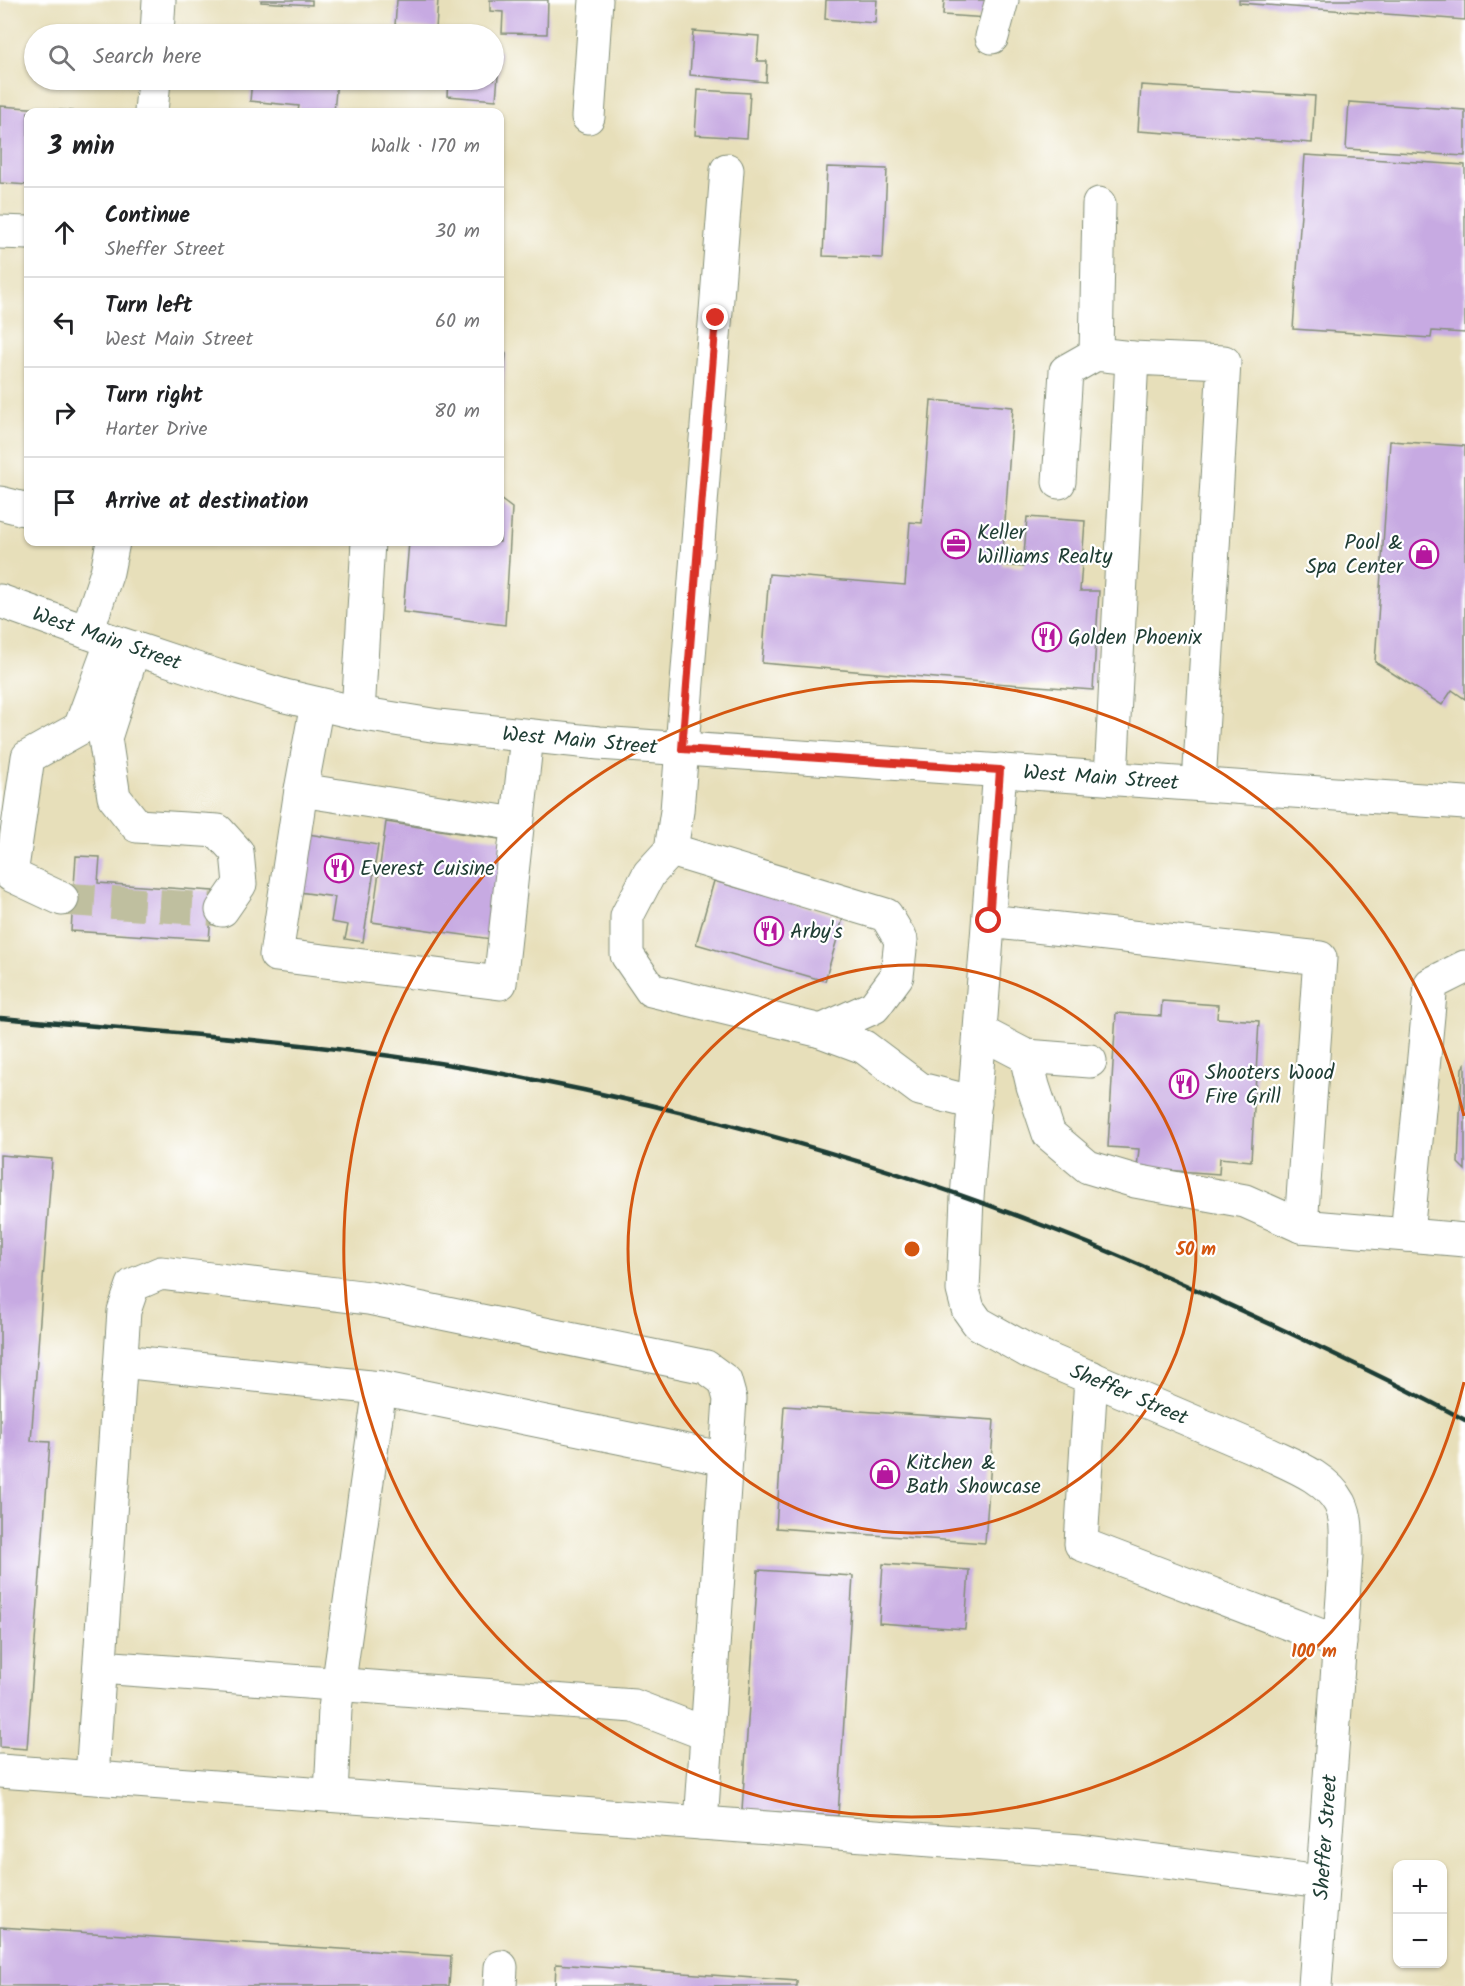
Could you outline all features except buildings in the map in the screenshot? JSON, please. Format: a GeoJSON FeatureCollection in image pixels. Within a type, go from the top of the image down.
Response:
{"type":"FeatureCollection","features":[{"type":"Feature","properties":{"kind":"street"},"geometry":{"type":"LineString","coordinates":[[158,24],[159,0]]}},
{"type":"Feature","properties":{"kind":"street"},"geometry":{"type":"LineString","coordinates":[[588,117],[596,0]]}},
{"type":"Feature","properties":{"kind":"street"},"geometry":{"type":"LineString","coordinates":[[992,36],[1002,0]]}},
{"type":"Feature","properties":{"kind":"street"},"geometry":{"type":"LineString","coordinates":[[151,108],[153,90]]}},
{"type":"Feature","properties":{"kind":"street"},"geometry":{"type":"LineString","coordinates":[[727,170],[677,811],[671,850],[649,874],[627,916],[627,955],[651,990],[821,1030],[864,1047],[920,1089],[975,1103]]}},
{"type":"Feature","properties":{"kind":"street"},"geometry":{"type":"LineString","coordinates":[[1096,354],[1099,204]]}},
{"type":"Feature","properties":{"kind":"street"},"geometry":{"type":"LineString","coordinates":[[0,232],[24,233]]}},
{"type":"Feature","properties":{"kind":"street"},"geometry":{"type":"LineString","coordinates":[[1059,482],[1066,371],[1096,354],[1224,362],[1199,784]]}},
{"type":"Feature","properties":{"kind":"street"},"geometry":{"type":"LineString","coordinates":[[1111,777],[1132,358]]}},
{"type":"Feature","properties":{"kind":"street"},"geometry":{"type":"LineString","coordinates":[[0,502],[24,509]]}},
{"type":"Feature","properties":{"kind":"street"},"geometry":{"type":"LineString","coordinates":[[112,546],[107,572],[111,641],[105,738],[114,797],[137,826],[218,831],[237,852],[240,884],[222,910]]}},
{"type":"Feature","properties":{"kind":"street"},"geometry":{"type":"LineString","coordinates":[[358,713],[367,551]]}},
{"type":"Feature","properties":{"kind":"street","name":"West Main Street"},"geometry":{"type":"LineString","coordinates":[[0,601],[217,676],[317,704],[438,726],[682,749],[1465,803]]}},
{"type":"Feature","properties":{"kind":"street"},"geometry":{"type":"LineString","coordinates":[[0,783],[28,758],[80,728],[111,641]]}},
{"type":"Feature","properties":{"kind":"street"},"geometry":{"type":"LineString","coordinates":[[317,704],[301,790],[276,955],[500,983],[527,736]]}},
{"type":"Feature","properties":{"kind":"street"},"geometry":{"type":"LineString","coordinates":[[28,758],[6,869],[62,899]]}},
{"type":"Feature","properties":{"kind":"street","name":"Sheffer Street"},"geometry":{"type":"LineString","coordinates":[[1000,770],[967,1198],[963,1290],[968,1309],[978,1323],[1000,1337],[1298,1468],[1326,1485],[1340,1504],[1346,1528],[1346,1555],[1315,1986]]}},
{"type":"Feature","properties":{"kind":"street"},"geometry":{"type":"LineString","coordinates":[[301,790],[516,824]]}},
{"type":"Feature","properties":{"kind":"street"},"geometry":{"type":"LineString","coordinates":[[671,850],[886,915],[901,940],[897,976],[874,1007],[821,1030]]}},
{"type":"Feature","properties":{"kind":"street"},"geometry":{"type":"LineString","coordinates":[[989,921],[1320,958],[1301,1226]]}},
{"type":"Feature","properties":{"kind":"street"},"geometry":{"type":"LineString","coordinates":[[1407,1235],[1431,984],[1465,967]]}},
{"type":"Feature","properties":{"kind":"street"},"geometry":{"type":"LineString","coordinates":[[980,1032],[1026,1056],[1090,1061]]}},
{"type":"Feature","properties":{"kind":"street"},"geometry":{"type":"LineString","coordinates":[[1026,1056],[1049,1134],[1088,1167],[1135,1181],[1245,1201],[1301,1226],[1465,1240]]}},
{"type":"Feature","properties":{"kind":"street"},"geometry":{"type":"LineString","coordinates":[[92,1777],[124,1311],[133,1285],[161,1273],[369,1298],[706,1367],[725,1381],[730,1399],[701,1822]]}},
{"type":"Feature","properties":{"kind":"street"},"geometry":{"type":"LineString","coordinates":[[121,1360],[380,1388],[726,1459]]}},
{"type":"Feature","properties":{"kind":"street"},"geometry":{"type":"LineString","coordinates":[[1091,1377],[1081,1544],[1340,1642]]}},
{"type":"Feature","properties":{"kind":"street"},"geometry":{"type":"LineString","coordinates":[[331,1795],[335,1709],[380,1388]]}},
{"type":"Feature","properties":{"kind":"street"},"geometry":{"type":"LineString","coordinates":[[100,1667],[634,1706],[707,1734]]}},
{"type":"Feature","properties":{"kind":"street"},"geometry":{"type":"LineString","coordinates":[[0,1771],[1080,1851],[1322,1882]]}},
{"type":"Feature","properties":{"kind":"tunnel"},"geometry":{"type":"LineString","coordinates":[[62,899],[222,910]]}},
{"type":"Feature","properties":{"kind":"railway"},"geometry":{"type":"LineString","coordinates":[[0,1018],[261,1041],[456,1066],[585,1090],[779,1138],[969,1198],[1094,1245],[1302,1339],[1465,1420]]}},
{"type":"Feature","properties":{"kind":"place","name":"Keller Williams Realty"},"geometry":{"type":"Point","coordinates":[956,544]}},
{"type":"Feature","properties":{"kind":"place","name":"Pool & Spa Center"},"geometry":{"type":"Point","coordinates":[1424,554]}},
{"type":"Feature","properties":{"kind":"place","name":"Golden Phoenix"},"geometry":{"type":"Point","coordinates":[1047,637]}},
{"type":"Feature","properties":{"kind":"place","name":"Everest Cuisine"},"geometry":{"type":"Point","coordinates":[339,868]}},
{"type":"Feature","properties":{"kind":"place","name":"Arby's"},"geometry":{"type":"Point","coordinates":[769,931]}},
{"type":"Feature","properties":{"kind":"place","name":"Shooters Wood Fire Grill"},"geometry":{"type":"Point","coordinates":[1184,1084]}},
{"type":"Feature","properties":{"kind":"place","name":"Kitchen & Bath Showcase"},"geometry":{"type":"Point","coordinates":[885,1474]}},
{"type":"Feature","properties":{"kind":"route"},"geometry":{"type":"LineString","coordinates":[[716,318],[682,749],[1000,770],[989,921]]}}]}
